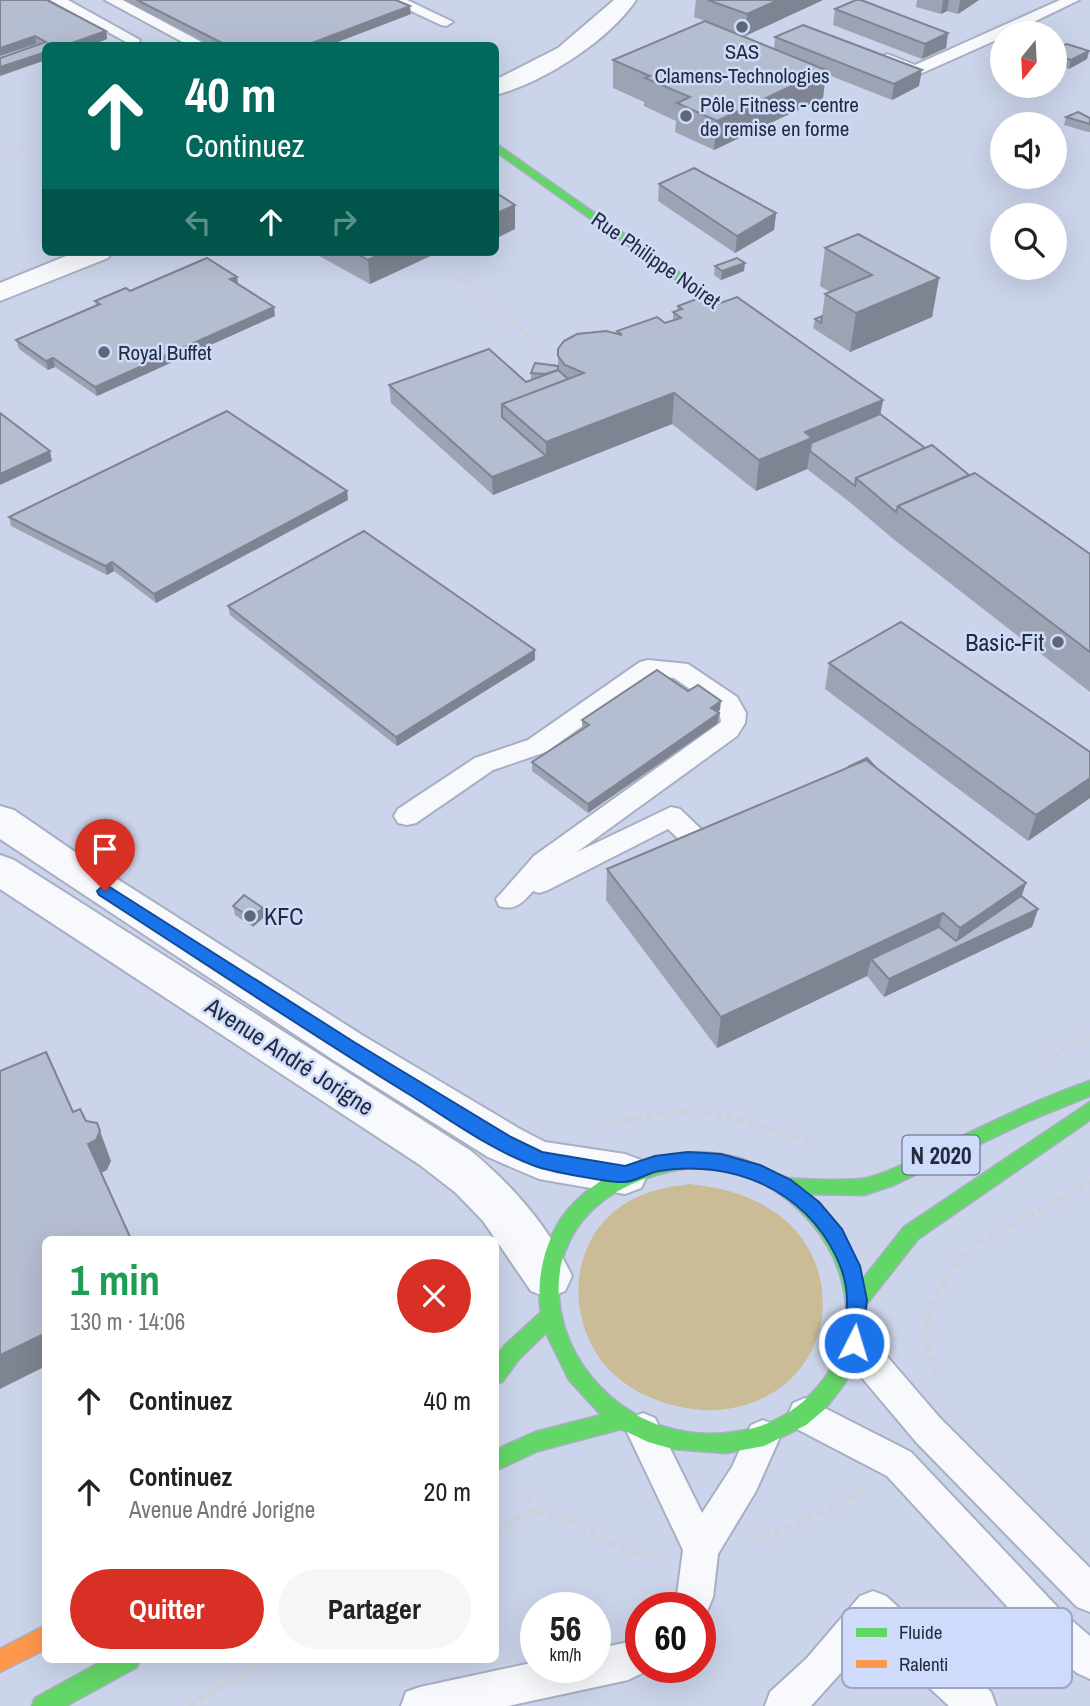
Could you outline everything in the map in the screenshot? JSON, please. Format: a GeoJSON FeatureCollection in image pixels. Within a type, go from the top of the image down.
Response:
{"type":"FeatureCollection","features":[{"type":"Feature","properties":{"kind":"main road","name":"Rue Philippe Noiret"},"geometry":{"type":"LineString","coordinates":[[499,149],[777,346]]}},
{"type":"Feature","properties":{"kind":"main road","name":"N 2020"},"geometry":{"type":"LineString","coordinates":[[784,1186],[836,1188],[874,1184],[1090,1088]]}},
{"type":"Feature","properties":{"kind":"main road","name":"N 2020"},"geometry":{"type":"LineString","coordinates":[[858,1300],[911,1233],[1090,1110]]}},
{"type":"Feature","properties":{"kind":"main road"},"geometry":{"type":"LineString","coordinates":[[688,1160],[721,1162],[754,1171],[784,1186],[812,1208],[835,1235],[850,1266],[858,1300],[854,1343],[836,1383],[805,1415],[763,1437],[724,1444],[683,1442],[632,1424],[587,1390],[581,1382],[562,1355],[549,1317],[548,1276],[557,1244],[573,1216],[596,1192],[625,1174],[655,1164],[688,1160]]}},
{"type":"Feature","properties":{"kind":"main road"},"geometry":{"type":"LineString","coordinates":[[499,1370],[512,1352],[549,1317]]}},
{"type":"Feature","properties":{"kind":"main road"},"geometry":{"type":"LineString","coordinates":[[499,1459],[535,1442],[632,1424]]}},
{"type":"Feature","properties":{"kind":"main road"},"geometry":{"type":"LineString","coordinates":[[0,1661],[42,1638]]}},
{"type":"Feature","properties":{"kind":"main road"},"geometry":{"type":"LineString","coordinates":[[43,1706],[122,1663]]}},
{"type":"Feature","properties":{"kind":"street"},"geometry":{"type":"LineString","coordinates":[[499,86],[549,65],[590,37],[626,0]]}},
{"type":"Feature","properties":{"kind":"street"},"geometry":{"type":"LineString","coordinates":[[0,293],[89,256]]}},
{"type":"Feature","properties":{"kind":"street"},"geometry":{"type":"LineString","coordinates":[[0,800],[3,810],[0,820]]}},
{"type":"Feature","properties":{"kind":"street","name":"Avenue André Jorigne"},"geometry":{"type":"LineString","coordinates":[[0,820],[337,1040],[505,1143],[539,1160],[625,1174]]}},
{"type":"Feature","properties":{"kind":"street","name":"Avenue André Jorigne"},"geometry":{"type":"LineString","coordinates":[[0,870],[465,1171],[520,1230],[548,1276]]}},
{"type":"Feature","properties":{"kind":"lane"},"geometry":{"type":"LineString","coordinates":[[57,0],[133,40]]}},
{"type":"Feature","properties":{"kind":"lane"},"geometry":{"type":"LineString","coordinates":[[112,0],[194,42]]}},
{"type":"Feature","properties":{"kind":"lane"},"geometry":{"type":"LineString","coordinates":[[395,0],[446,22]]}},
{"type":"Feature","properties":{"kind":"lane"},"geometry":{"type":"LineString","coordinates":[[870,52],[915,71],[1072,0]]}},
{"type":"Feature","properties":{"kind":"lane"},"geometry":{"type":"LineString","coordinates":[[407,816],[484,764],[537,746],[648,668],[661,667],[680,670],[728,704],[734,713],[733,723],[728,730],[543,863],[509,899],[671,817],[701,844],[740,828]]}},
{"type":"Feature","properties":{"kind":"lane"},"geometry":{"type":"LineString","coordinates":[[854,1343],[928,1430],[1090,1594]]}},
{"type":"Feature","properties":{"kind":"lane"},"geometry":{"type":"LineString","coordinates":[[805,1415],[899,1464],[1033,1608]]}},
{"type":"Feature","properties":{"kind":"lane"},"geometry":{"type":"LineString","coordinates":[[632,1424],[701,1549]]}},
{"type":"Feature","properties":{"kind":"lane"},"geometry":{"type":"LineString","coordinates":[[696,1592],[701,1549],[744,1479],[763,1437]]}},
{"type":"Feature","properties":{"kind":"lane"},"geometry":{"type":"LineString","coordinates":[[784,1706],[842,1645]]}},
{"type":"Feature","properties":{"kind":"lane"},"geometry":{"type":"LineString","coordinates":[[1072,1645],[1090,1660]]}},
{"type":"Feature","properties":{"kind":"lane"},"geometry":{"type":"LineString","coordinates":[[420,1706],[625,1662]]}},
{"type":"Feature","properties":{"kind":"lane"},"geometry":{"type":"LineString","coordinates":[[958,1688],[977,1706]]}},
{"type":"Feature","properties":{"kind":"path"},"geometry":{"type":"LineString","coordinates":[[0,157],[42,141]]}},
{"type":"Feature","properties":{"kind":"path"},"geometry":{"type":"LineString","coordinates":[[461,278],[542,347]]}},
{"type":"Feature","properties":{"kind":"path"},"geometry":{"type":"LineString","coordinates":[[934,1381],[926,1328],[941,1290],[958,1261],[976,1245],[1090,1182]]}},
{"type":"Feature","properties":{"kind":"path"},"geometry":{"type":"LineString","coordinates":[[744,1544],[796,1524],[870,1489]]}},
{"type":"Feature","properties":{"kind":"path"},"geometry":{"type":"LineString","coordinates":[[499,1530],[534,1513],[553,1516],[636,1556],[652,1559]]}},
{"type":"Feature","properties":{"kind":"path"},"geometry":{"type":"LineString","coordinates":[[189,1706],[259,1663]]}},
{"type":"Feature","properties":{"kind":"shaded area"},"geometry":{"type":"Polygon","coordinates":[[[689,1184],[733,1192],[773,1211],[793,1228],[808,1248],[818,1271],[822,1295],[821,1320],[815,1343],[803,1365],[776,1391],[734,1408],[701,1410],[679,1407],[647,1396],[627,1385],[600,1358],[587,1335],[580,1310],[579,1284],[583,1259],[594,1235],[610,1215],[640,1196],[689,1184]]]}},
{"type":"Feature","properties":{"kind":"building"},"geometry":{"type":"Polygon","coordinates":[[[0,0],[47,0],[106,31],[74,42],[46,42],[35,36],[0,48],[0,0]]]}},
{"type":"Feature","properties":{"kind":"building"},"geometry":{"type":"Polygon","coordinates":[[[137,0],[396,0],[410,6],[315,42],[220,42],[137,0]]]}},
{"type":"Feature","properties":{"kind":"building"},"geometry":{"type":"Polygon","coordinates":[[[708,0],[778,0],[747,14],[708,0]]]}},
{"type":"Feature","properties":{"kind":"building"},"geometry":{"type":"Polygon","coordinates":[[[856,0],[948,33],[925,44],[835,9],[856,0]]]}},
{"type":"Feature","properties":{"kind":"building"},"geometry":{"type":"Polygon","coordinates":[[[705,21],[826,70],[717,121],[677,103],[690,97],[645,78],[650,76],[613,60],[705,21]]]}},
{"type":"Feature","properties":{"kind":"building"},"geometry":{"type":"Polygon","coordinates":[[[803,25],[922,70],[894,84],[775,37],[803,25]]]}},
{"type":"Feature","properties":{"kind":"building"},"geometry":{"type":"Polygon","coordinates":[[[42,43],[42,53],[0,67],[0,58],[42,43]]]}},
{"type":"Feature","properties":{"kind":"building"},"geometry":{"type":"Polygon","coordinates":[[[1068,44],[1089,51],[1068,59],[1068,44]]]}},
{"type":"Feature","properties":{"kind":"building"},"geometry":{"type":"Polygon","coordinates":[[[1078,112],[1090,118],[1090,124],[1067,117],[1078,112]]]}},
{"type":"Feature","properties":{"kind":"building"},"geometry":{"type":"Polygon","coordinates":[[[694,168],[776,213],[737,236],[659,184],[694,168]]]}},
{"type":"Feature","properties":{"kind":"building"},"geometry":{"type":"Polygon","coordinates":[[[499,195],[515,205],[499,212],[499,195]]]}},
{"type":"Feature","properties":{"kind":"building"},"geometry":{"type":"Polygon","coordinates":[[[858,234],[939,278],[856,313],[825,294],[872,275],[825,248],[858,234]]]}},
{"type":"Feature","properties":{"kind":"building"},"geometry":{"type":"Polygon","coordinates":[[[361,256],[376,256],[368,260],[361,256]]]}},
{"type":"Feature","properties":{"kind":"building"},"geometry":{"type":"Polygon","coordinates":[[[207,258],[237,277],[230,279],[274,307],[95,387],[53,358],[46,361],[16,340],[100,304],[95,301],[126,288],[130,291],[207,258]]]}},
{"type":"Feature","properties":{"kind":"building"},"geometry":{"type":"Polygon","coordinates":[[[737,258],[745,263],[722,271],[715,266],[737,258]]]}},
{"type":"Feature","properties":{"kind":"building"},"geometry":{"type":"Polygon","coordinates":[[[737,297],[883,400],[805,432],[812,438],[759,460],[674,393],[546,442],[502,404],[584,373],[565,365],[558,356],[558,349],[564,341],[577,334],[606,331],[622,335],[617,331],[657,317],[665,323],[681,318],[673,312],[682,309],[678,306],[699,298],[715,305],[737,297]]]}},
{"type":"Feature","properties":{"kind":"building"},"geometry":{"type":"Polygon","coordinates":[[[489,349],[526,382],[558,370],[568,379],[502,404],[502,417],[546,456],[492,477],[389,385],[489,349]]]}},
{"type":"Feature","properties":{"kind":"building"},"geometry":{"type":"Polygon","coordinates":[[[535,363],[558,366],[558,370],[545,374],[531,373],[535,363]]]}},
{"type":"Feature","properties":{"kind":"building"},"geometry":{"type":"Polygon","coordinates":[[[227,411],[347,491],[154,594],[112,562],[105,566],[9,517],[227,411]]]}},
{"type":"Feature","properties":{"kind":"building"},"geometry":{"type":"Polygon","coordinates":[[[0,413],[50,451],[0,474],[0,413]]]}},
{"type":"Feature","properties":{"kind":"building"},"geometry":{"type":"Polygon","coordinates":[[[880,414],[925,448],[856,478],[855,486],[810,451],[811,443],[880,414]]]}},
{"type":"Feature","properties":{"kind":"building"},"geometry":{"type":"Polygon","coordinates":[[[932,445],[969,475],[898,506],[896,512],[856,478],[932,445]]]}},
{"type":"Feature","properties":{"kind":"building"},"geometry":{"type":"Polygon","coordinates":[[[975,473],[1090,554],[1090,652],[898,506],[975,473]]]}},
{"type":"Feature","properties":{"kind":"building"},"geometry":{"type":"Polygon","coordinates":[[[364,531],[535,650],[396,737],[228,606],[364,531]]]}},
{"type":"Feature","properties":{"kind":"building"},"geometry":{"type":"Polygon","coordinates":[[[901,622],[1090,752],[1090,778],[1036,815],[829,663],[901,622]]]}},
{"type":"Feature","properties":{"kind":"building"},"geometry":{"type":"Polygon","coordinates":[[[657,670],[688,691],[698,685],[721,701],[711,708],[719,713],[588,804],[532,762],[589,725],[582,720],[657,670]]]}},
{"type":"Feature","properties":{"kind":"building"},"geometry":{"type":"Polygon","coordinates":[[[866,760],[1026,883],[960,928],[943,913],[721,1017],[607,869],[866,760]]]}},
{"type":"Feature","properties":{"kind":"building"},"geometry":{"type":"Polygon","coordinates":[[[244,895],[263,908],[251,918],[233,906],[244,895]]]}},
{"type":"Feature","properties":{"kind":"building"},"geometry":{"type":"Polygon","coordinates":[[[1021,896],[1038,909],[889,979],[871,959],[939,927],[956,941],[1021,896]]]}},
{"type":"Feature","properties":{"kind":"building"},"geometry":{"type":"Polygon","coordinates":[[[46,1052],[73,1112],[80,1109],[86,1121],[97,1123],[100,1131],[96,1140],[88,1144],[130,1236],[42,1236],[42,1335],[0,1355],[0,1071],[46,1052]]]}},
{"type":"Feature","properties":{"kind":"traffic: fast"},"geometry":{"type":"LineString","coordinates":[[499,149],[761,335]]}},
{"type":"Feature","properties":{"kind":"traffic: fast"},"geometry":{"type":"LineString","coordinates":[[784,1186],[864,1187],[894,1177],[1022,1116],[1090,1088]]}},
{"type":"Feature","properties":{"kind":"traffic: fast"},"geometry":{"type":"LineString","coordinates":[[858,1300],[911,1233],[1090,1110]]}},
{"type":"Feature","properties":{"kind":"traffic: fast"},"geometry":{"type":"LineString","coordinates":[[688,1160],[740,1166],[766,1176],[790,1190],[811,1208],[829,1229],[843,1253],[852,1279],[856,1306],[854,1334],[848,1356],[838,1376],[818,1402],[798,1418],[764,1436],[739,1442],[685,1441],[660,1436],[624,1420],[600,1400],[576,1373],[553,1326],[549,1290],[553,1261],[561,1237],[574,1215],[592,1197],[612,1183],[661,1164],[688,1160]]}},
{"type":"Feature","properties":{"kind":"traffic: fast"},"geometry":{"type":"LineString","coordinates":[[499,1370],[512,1352],[549,1317]]}},
{"type":"Feature","properties":{"kind":"traffic: fast"},"geometry":{"type":"LineString","coordinates":[[499,1459],[535,1442],[622,1419]]}},
{"type":"Feature","properties":{"kind":"traffic: fast"},"geometry":{"type":"LineString","coordinates":[[43,1706],[122,1663]]}},
{"type":"Feature","properties":{"kind":"traffic: slow"},"geometry":{"type":"LineString","coordinates":[[0,1661],[42,1638]]}},
{"type":"Feature","properties":{"kind":"place","name":"SAS Clamens-Technologies"},"geometry":{"type":"Point","coordinates":[742,27]}},
{"type":"Feature","properties":{"kind":"place","name":"Pôle Fitness - centre de remise en forme"},"geometry":{"type":"Point","coordinates":[686,116]}},
{"type":"Feature","properties":{"kind":"place","name":"Royal Buffet"},"geometry":{"type":"Point","coordinates":[104,352]}},
{"type":"Feature","properties":{"kind":"place","name":"Basic-Fit"},"geometry":{"type":"Point","coordinates":[1058,642]}},
{"type":"Feature","properties":{"kind":"place","name":"KFC"},"geometry":{"type":"Point","coordinates":[250,916]}},
{"type":"Feature","properties":{"kind":"route"},"geometry":{"type":"LineString","coordinates":[[105,891],[348,1047],[505,1143],[539,1160],[625,1174],[655,1164],[688,1160],[721,1162],[754,1171],[784,1186],[812,1208],[835,1235],[850,1266],[858,1300],[854,1343]]}}]}
